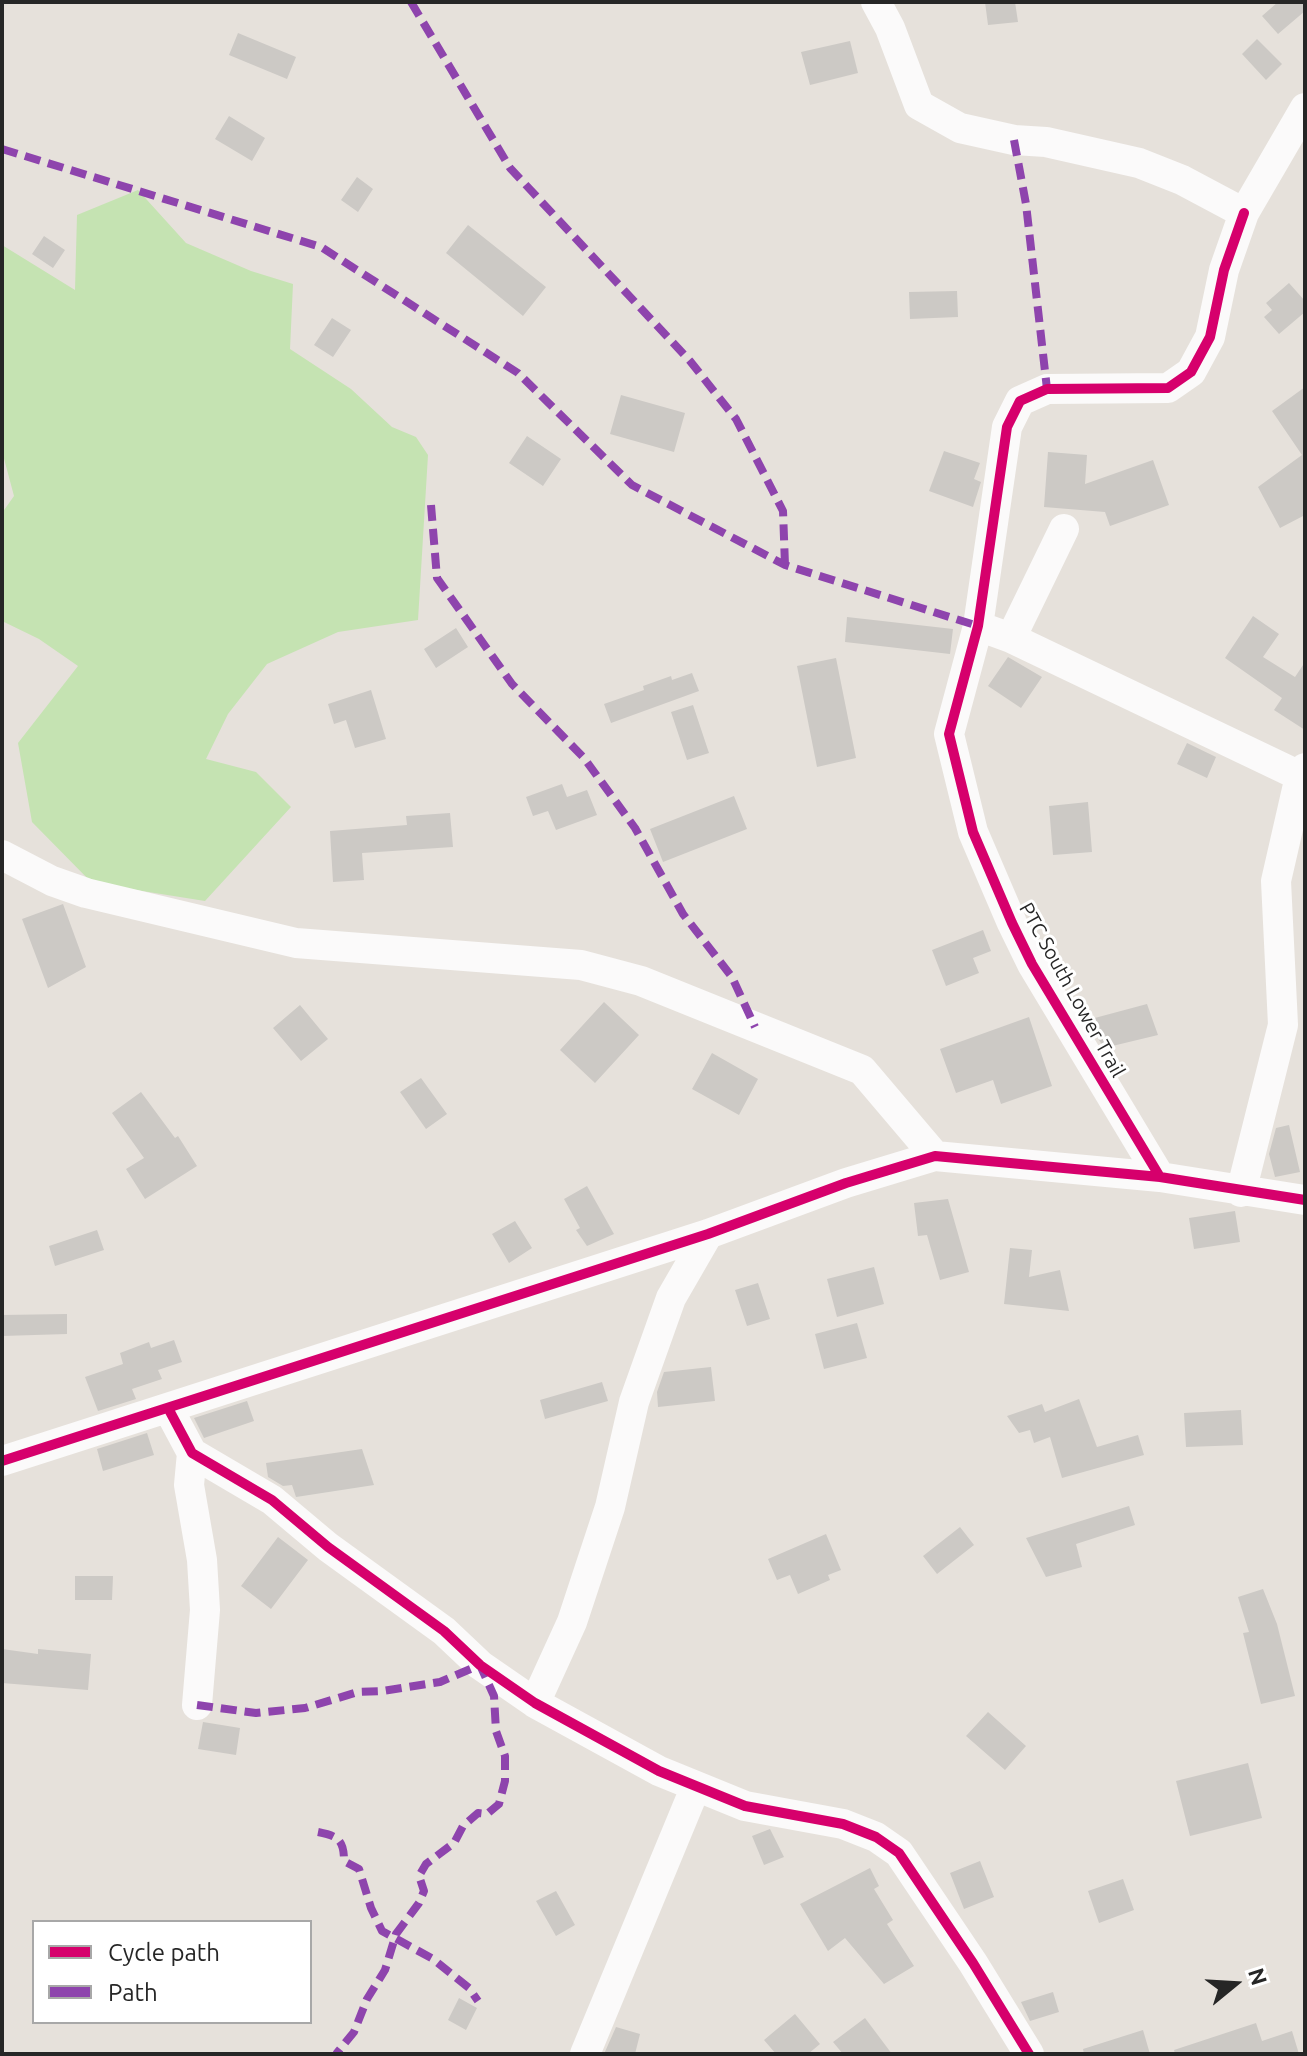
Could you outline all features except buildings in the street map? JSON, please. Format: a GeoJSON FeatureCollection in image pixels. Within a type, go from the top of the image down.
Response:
{"type":"FeatureCollection","features":[{"type":"Feature","properties":{"kind":"street"},"geometry":{"type":"LineString","coordinates":[[876,2],[890,28],[919,105],[960,128],[1014,140],[1046,142],[1139,163],[1182,180],[1244,213]]}},
{"type":"Feature","properties":{"kind":"street","name":"PTC South Lower Trail"},"geometry":{"type":"LineString","coordinates":[[1160,1177],[1032,964],[973,832],[949,734],[978,626],[1007,427],[1020,401],[1047,389],[1168,388],[1191,372],[1210,337],[1224,270],[1244,213],[1305,108]]}},
{"type":"Feature","properties":{"kind":"street"},"geometry":{"type":"LineString","coordinates":[[1011,638],[1064,529]]}},
{"type":"Feature","properties":{"kind":"street"},"geometry":{"type":"LineString","coordinates":[[978,626],[1011,638],[1302,772],[1276,881],[1283,1025],[1241,1192]]}},
{"type":"Feature","properties":{"kind":"street"},"geometry":{"type":"LineString","coordinates":[[2,855],[52,881],[86,893],[296,943],[581,965],[641,981],[862,1070],[935,1156]]}},
{"type":"Feature","properties":{"kind":"street"},"geometry":{"type":"LineString","coordinates":[[2,1461],[708,1234],[846,1183],[935,1156],[1160,1177],[1305,1200]]}},
{"type":"Feature","properties":{"kind":"street"},"geometry":{"type":"LineString","coordinates":[[535,1703],[572,1622],[610,1507],[634,1402],[671,1298],[708,1234]]}},
{"type":"Feature","properties":{"kind":"street"},"geometry":{"type":"LineString","coordinates":[[168,1408],[192,1453],[272,1500],[328,1547],[444,1631],[480,1665],[535,1703],[659,1771],[745,1806],[843,1824],[876,1837],[899,1853],[981,1974],[1029,2054]]}},
{"type":"Feature","properties":{"kind":"street"},"geometry":{"type":"LineString","coordinates":[[192,1453],[189,1485],[202,1560],[205,1610],[197,1705]]}},
{"type":"Feature","properties":{"kind":"street"},"geometry":{"type":"LineString","coordinates":[[585,2054],[696,1786]]}},
{"type":"Feature","properties":{"kind":"green space"},"geometry":{"type":"Polygon","coordinates":[[[138,190],[186,243],[251,271],[293,284],[290,349],[351,389],[392,427],[416,437],[428,455],[418,620],[338,632],[267,664],[228,714],[206,759],[256,772],[291,807],[205,901],[92,883],[32,822],[18,743],[78,666],[39,639],[2,621],[2,513],[14,496],[2,451],[2,245],[75,290],[77,215],[138,190]]]}},
{"type":"Feature","properties":{"kind":"marked path"},"geometry":{"type":"LineString","coordinates":[[411,2],[510,168],[690,361],[736,419],[783,511],[785,565]]}},
{"type":"Feature","properties":{"kind":"marked path"},"geometry":{"type":"LineString","coordinates":[[1014,140],[1026,204],[1047,389]]}},
{"type":"Feature","properties":{"kind":"marked path"},"geometry":{"type":"LineString","coordinates":[[2,149],[321,247],[518,373],[632,485],[785,565],[978,626]]}},
{"type":"Feature","properties":{"kind":"marked path"},"geometry":{"type":"LineString","coordinates":[[431,505],[437,578],[512,684],[584,758],[635,828],[683,914],[732,977],[755,1027]]}},
{"type":"Feature","properties":{"kind":"marked path"},"geometry":{"type":"LineString","coordinates":[[197,1705],[256,1713],[305,1708],[358,1692],[440,1682],[480,1665],[494,1696],[496,1731],[505,1756],[505,1781],[499,1804],[487,1814],[478,1813],[463,1826],[454,1843],[426,1864],[419,1876],[424,1891],[419,1903],[396,1934],[385,1970],[367,1999],[354,2032],[336,2054]]}},
{"type":"Feature","properties":{"kind":"marked path"},"geometry":{"type":"LineString","coordinates":[[318,1832],[338,1840],[343,1848],[344,1861],[359,1869],[382,1931],[433,1959],[469,1988],[478,2001]]}},
{"type":"Feature","properties":{"kind":"cycle path"},"geometry":{"type":"LineString","coordinates":[[1160,1177],[1032,964],[1012,923],[973,832],[949,734],[978,626],[1007,427],[1020,401],[1047,389],[1168,388],[1191,372],[1210,337],[1224,270],[1244,213]]}},
{"type":"Feature","properties":{"kind":"cycle path"},"geometry":{"type":"LineString","coordinates":[[2,1461],[708,1234],[846,1183],[935,1156],[1160,1177],[1305,1200]]}},
{"type":"Feature","properties":{"kind":"cycle path"},"geometry":{"type":"LineString","coordinates":[[168,1408],[192,1453],[272,1500],[328,1547],[444,1631],[480,1665],[535,1703],[659,1771],[745,1806],[843,1824],[876,1837],[899,1853],[1029,2054]]}}]}
